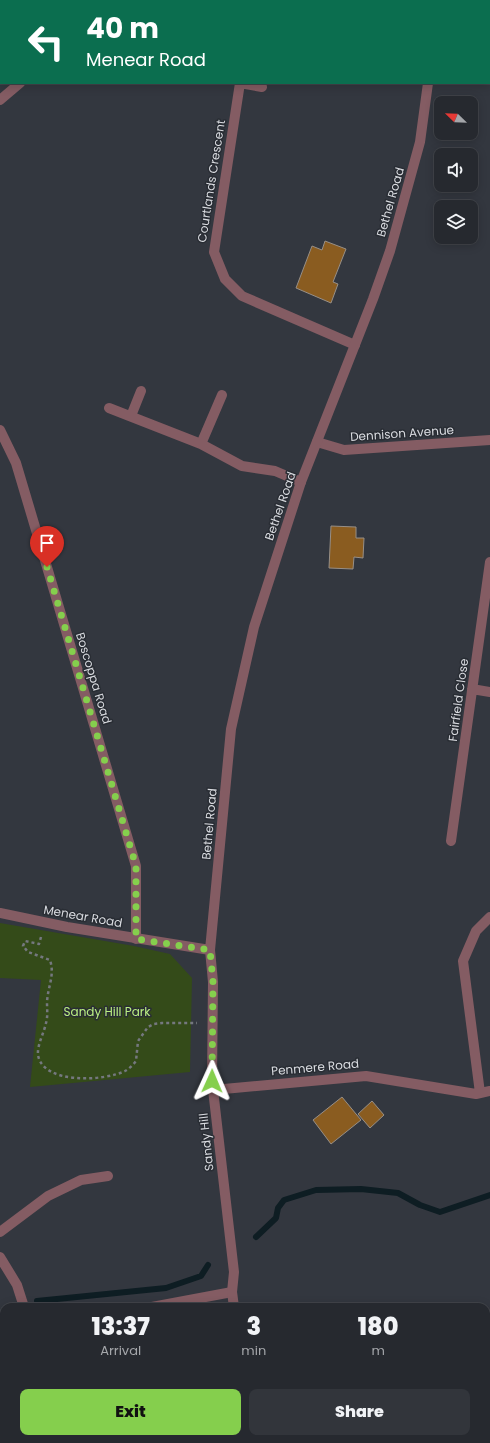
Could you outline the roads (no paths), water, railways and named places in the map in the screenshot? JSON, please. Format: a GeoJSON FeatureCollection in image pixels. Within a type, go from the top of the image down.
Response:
{"type":"FeatureCollection","features":[{"type":"Feature","properties":{"kind":"street"},"geometry":{"type":"LineString","coordinates":[[0,100],[19,84]]}},
{"type":"Feature","properties":{"kind":"street","name":"Courtlands Crescent"},"geometry":{"type":"LineString","coordinates":[[240,84],[214,252],[225,279],[242,296],[355,345]]}},
{"type":"Feature","properties":{"kind":"street","name":"Courtlands Crescent"},"geometry":{"type":"LineString","coordinates":[[246,84],[262,87]]}},
{"type":"Feature","properties":{"kind":"street","name":"Bethel Road"},"geometry":{"type":"LineString","coordinates":[[210,950],[231,729],[254,627],[301,482],[355,345],[392,243],[420,142],[428,84]]}},
{"type":"Feature","properties":{"kind":"street"},"geometry":{"type":"LineString","coordinates":[[131,416],[141,391]]}},
{"type":"Feature","properties":{"kind":"street"},"geometry":{"type":"LineString","coordinates":[[201,444],[222,395]]}},
{"type":"Feature","properties":{"kind":"street"},"geometry":{"type":"LineString","coordinates":[[109,408],[201,444],[242,466],[275,471],[301,482]]}},
{"type":"Feature","properties":{"kind":"street","name":"Boscoppa Road"},"geometry":{"type":"LineString","coordinates":[[0,430],[16,463],[136,866],[136,939]]}},
{"type":"Feature","properties":{"kind":"street","name":"Dennison Avenue"},"geometry":{"type":"LineString","coordinates":[[317,442],[344,450],[490,440]]}},
{"type":"Feature","properties":{"kind":"street","name":"Fairfield Close"},"geometry":{"type":"LineString","coordinates":[[451,841],[490,562]]}},
{"type":"Feature","properties":{"kind":"street"},"geometry":{"type":"LineString","coordinates":[[472,688],[490,692]]}},
{"type":"Feature","properties":{"kind":"street","name":"Menear Road"},"geometry":{"type":"LineString","coordinates":[[0,912],[44,922],[136,939],[210,950]]}},
{"type":"Feature","properties":{"kind":"street"},"geometry":{"type":"LineString","coordinates":[[485,1092],[463,961],[476,931],[490,917]]}},
{"type":"Feature","properties":{"kind":"street","name":"Sandy Hill"},"geometry":{"type":"LineString","coordinates":[[210,950],[213,982],[213,1090],[234,1272],[232,1292],[233,1303]]}},
{"type":"Feature","properties":{"kind":"street","name":"Penmere Road"},"geometry":{"type":"LineString","coordinates":[[213,1090],[366,1076],[485,1092]]}},
{"type":"Feature","properties":{"kind":"street"},"geometry":{"type":"LineString","coordinates":[[0,1232],[48,1196],[81,1180],[108,1176]]}},
{"type":"Feature","properties":{"kind":"street"},"geometry":{"type":"LineString","coordinates":[[0,1256],[17,1285],[23,1303]]}},
{"type":"Feature","properties":{"kind":"street"},"geometry":{"type":"LineString","coordinates":[[173,1303],[232,1292]]}},
{"type":"Feature","properties":{"kind":"waterway"},"geometry":{"type":"LineString","coordinates":[[256,1237],[276,1218],[278,1208],[284,1200],[316,1190],[361,1189],[398,1193],[420,1205],[440,1212],[490,1195]]}},
{"type":"Feature","properties":{"kind":"waterway"},"geometry":{"type":"LineString","coordinates":[[37,1301],[166,1288],[201,1276],[208,1265]]}},
{"type":"Feature","properties":{"kind":"park label","name":"Sandy Hill Park"},"geometry":{"type":"Point","coordinates":[107,1011]}}]}
